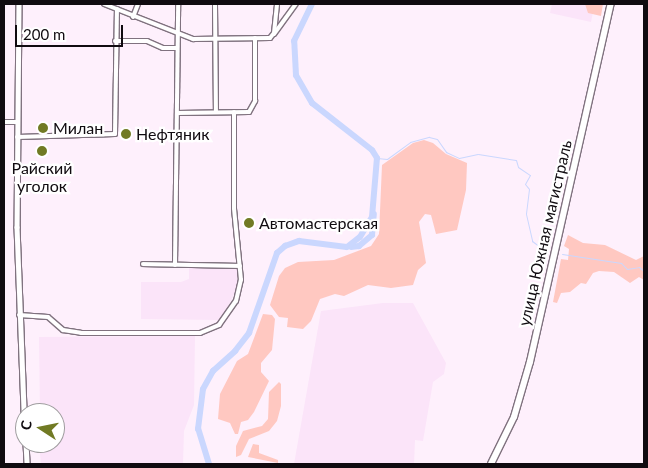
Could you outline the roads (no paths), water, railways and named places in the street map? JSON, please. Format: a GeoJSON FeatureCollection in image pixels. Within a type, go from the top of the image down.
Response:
{"type":"FeatureCollection","features":[{"type":"Feature","properties":{"kind":"highway","name":"улица Южная магистраль"},"geometry":{"type":"LineString","coordinates":[[491,464],[514,417],[532,354],[611,4]]}},
{"type":"Feature","properties":{"kind":"street"},"geometry":{"type":"LineString","coordinates":[[19,4],[16,137],[19,315],[24,403]]}},
{"type":"Feature","properties":{"kind":"street"},"geometry":{"type":"LineString","coordinates":[[104,4],[178,35],[215,38],[273,36],[296,4]]}},
{"type":"Feature","properties":{"kind":"street"},"geometry":{"type":"LineString","coordinates":[[133,17],[138,4]]}},
{"type":"Feature","properties":{"kind":"street"},"geometry":{"type":"LineString","coordinates":[[175,264],[178,4]]}},
{"type":"Feature","properties":{"kind":"street"},"geometry":{"type":"LineString","coordinates":[[215,4],[216,112]]}},
{"type":"Feature","properties":{"kind":"street"},"geometry":{"type":"LineString","coordinates":[[273,36],[277,4]]}},
{"type":"Feature","properties":{"kind":"street"},"geometry":{"type":"LineString","coordinates":[[16,137],[115,134],[117,9]]}},
{"type":"Feature","properties":{"kind":"street"},"geometry":{"type":"LineString","coordinates":[[177,113],[249,112],[255,101],[255,38]]}},
{"type":"Feature","properties":{"kind":"street"},"geometry":{"type":"LineString","coordinates":[[115,41],[146,41],[160,47],[176,48]]}},
{"type":"Feature","properties":{"kind":"street"},"geometry":{"type":"LineString","coordinates":[[19,315],[48,317],[59,328],[73,332],[206,332],[219,325],[232,310],[240,291],[234,175],[234,112]]}},
{"type":"Feature","properties":{"kind":"street"},"geometry":{"type":"LineString","coordinates":[[4,122],[17,122]]}},
{"type":"Feature","properties":{"kind":"street"},"geometry":{"type":"LineString","coordinates":[[143,264],[240,266]]}},
{"type":"Feature","properties":{"kind":"waterway"},"geometry":{"type":"LineString","coordinates":[[209,464],[198,429],[203,389],[213,371],[235,351],[249,333],[277,253],[285,246],[299,241],[347,247],[360,237],[372,217],[377,158],[372,150],[312,103],[296,75],[294,41],[312,4]]}},
{"type":"Feature","properties":{"kind":"waterway"},"geometry":{"type":"LineString","coordinates":[[377,158],[387,159],[410,142],[429,137],[437,139],[446,152],[459,158],[478,154],[516,160],[518,167],[530,175],[525,184],[529,189],[526,214],[532,241],[543,249]]}},
{"type":"Feature","properties":{"kind":"waterway"},"geometry":{"type":"LineString","coordinates":[[351,247],[359,246],[372,235],[374,214]]}},
{"type":"Feature","properties":{"kind":"waterway"},"geometry":{"type":"LineString","coordinates":[[562,254],[621,263],[627,269],[639,267],[644,271]]}},
{"type":"Feature","properties":{"kind":"place","name":"Милан"},"geometry":{"type":"Point","coordinates":[43,128]}},
{"type":"Feature","properties":{"kind":"place","name":"Нефтяник"},"geometry":{"type":"Point","coordinates":[126,134]}},
{"type":"Feature","properties":{"kind":"place","name":"Райский уголок"},"geometry":{"type":"Point","coordinates":[42,151]}},
{"type":"Feature","properties":{"kind":"place","name":"Автомастерская"},"geometry":{"type":"Point","coordinates":[249,223]}}]}
